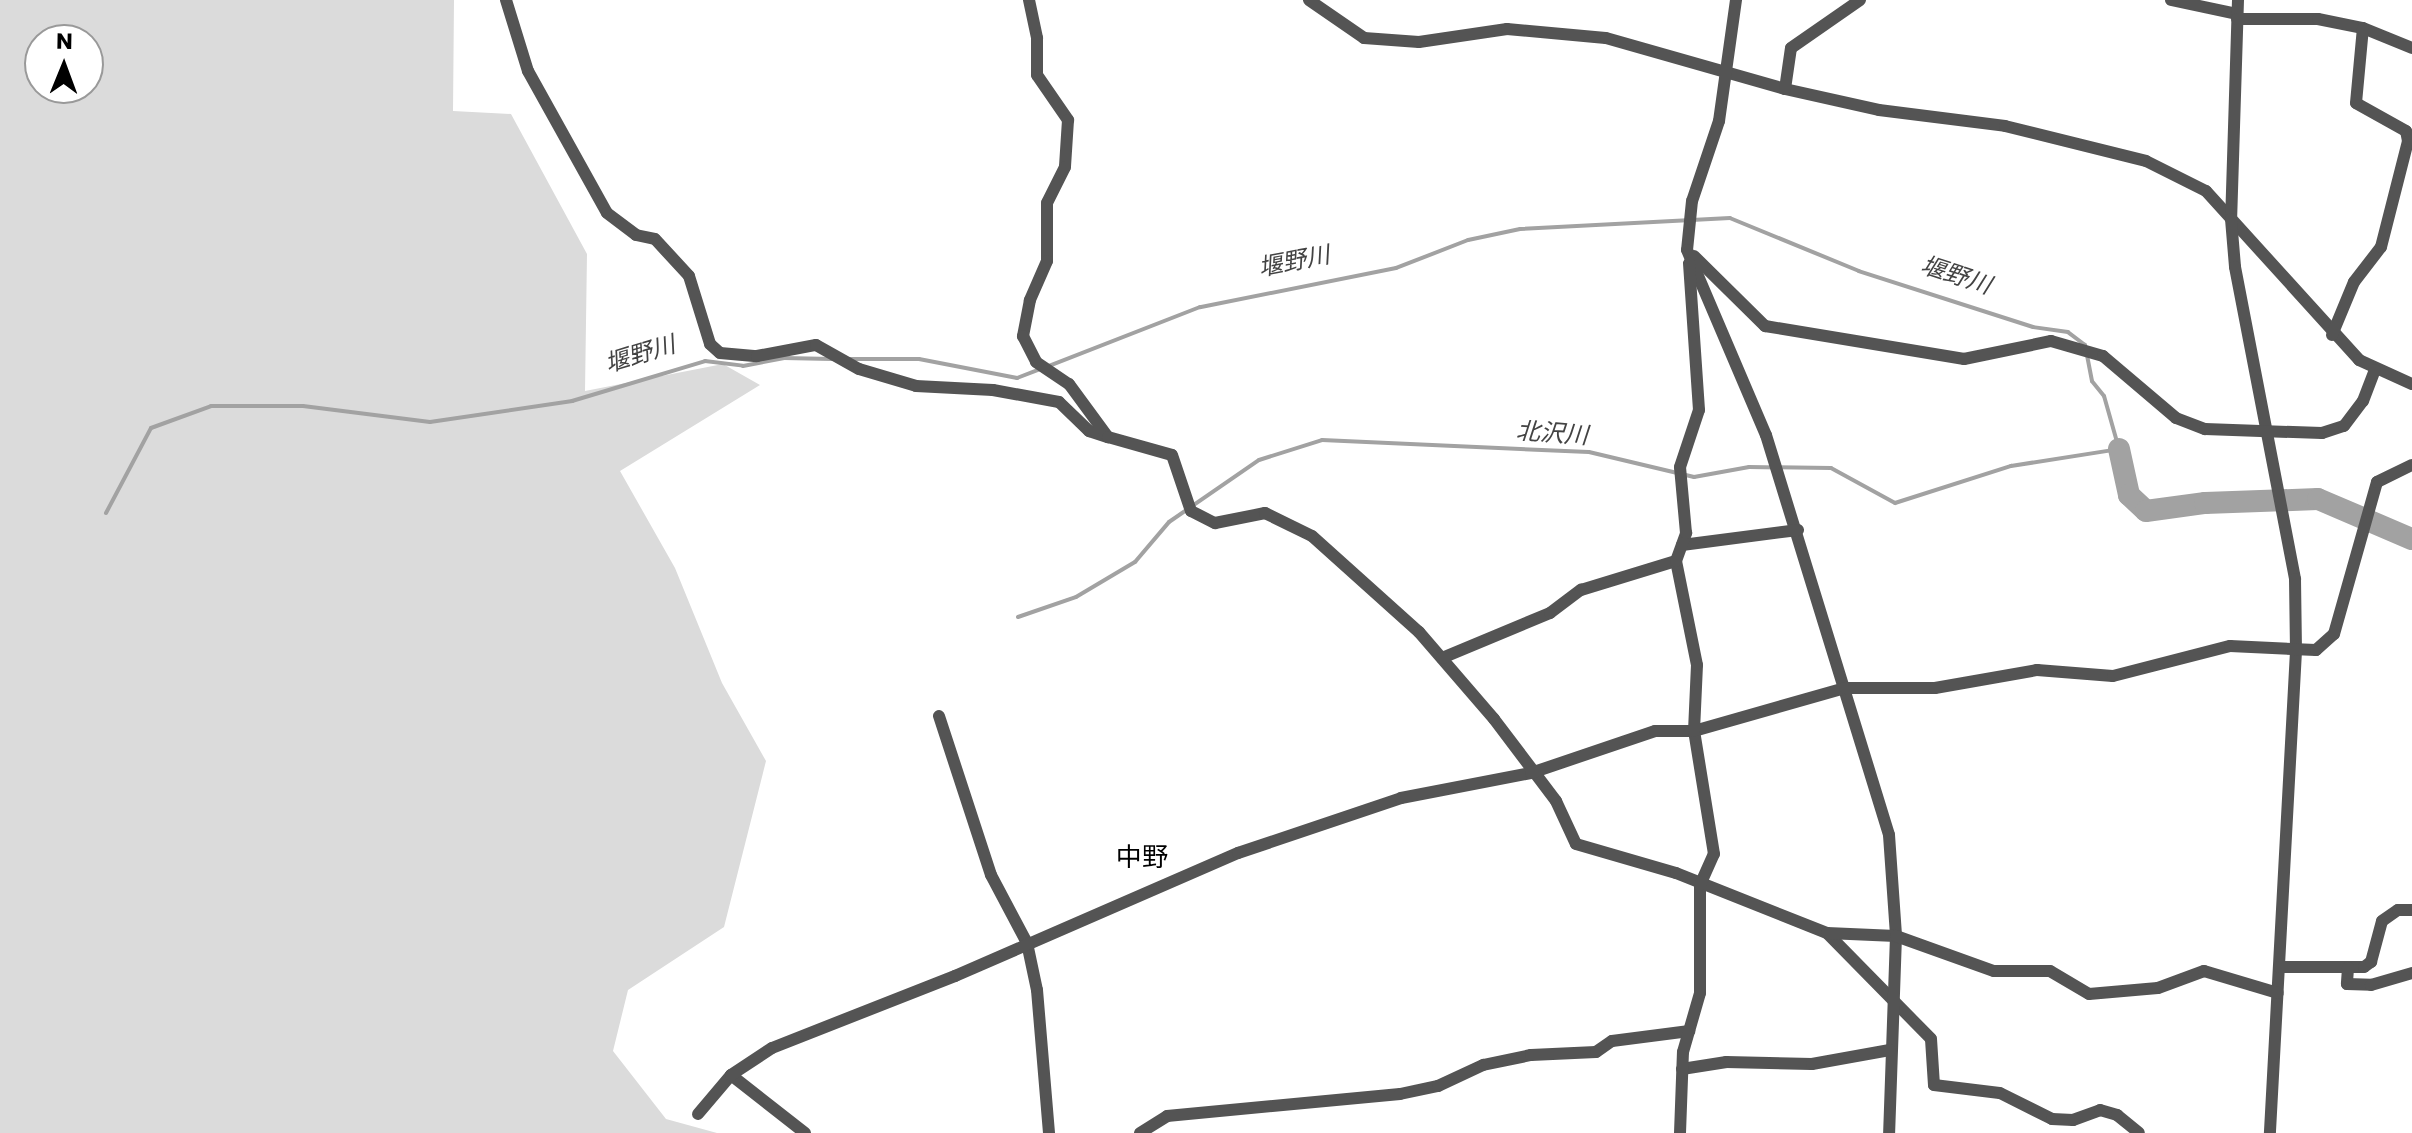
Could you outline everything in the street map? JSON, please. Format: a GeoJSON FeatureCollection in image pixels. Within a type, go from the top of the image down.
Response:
{"type":"FeatureCollection","features":[{"type":"Feature","properties":{"kind":"street"},"geometry":{"type":"LineString","coordinates":[[506,0],[528,71],[607,213],[636,235],[655,239],[689,276],[710,344],[720,353],[757,356],[816,345],[836,353],[854,366],[916,386],[993,390],[1059,402],[1089,431],[1172,455],[1190,506],[1215,523],[1265,513],[1300,528],[1407,621],[1442,658],[1556,801],[1576,844],[1700,885],[1827,933],[1896,936],[1994,971],[2050,971],[2089,994],[2158,988],[2204,971],[2278,993]]}},
{"type":"Feature","properties":{"kind":"street"},"geometry":{"type":"LineString","coordinates":[[1029,0],[1037,38],[1037,75],[1068,120],[1065,167],[1047,203],[1047,261],[1030,300],[1023,336],[1037,363],[1069,384],[1108,437]]}},
{"type":"Feature","properties":{"kind":"street"},"geometry":{"type":"LineString","coordinates":[[1309,0],[1364,38],[1419,42],[1507,29],[1606,38],[1726,75],[1879,110],[2005,126],[2122,153],[2206,191],[2332,335],[2375,370],[2412,384]]}},
{"type":"Feature","properties":{"kind":"street"},"geometry":{"type":"LineString","coordinates":[[1680,1133],[1682,1069],[1700,993],[1700,885],[1714,854],[1694,731],[1697,665],[1676,561],[1686,533],[1681,474],[1699,410],[1687,250],[1691,214],[1726,75],[1736,0]]}},
{"type":"Feature","properties":{"kind":"street"},"geometry":{"type":"LineString","coordinates":[[1785,89],[1791,48],[1860,0]]}},
{"type":"Feature","properties":{"kind":"street"},"geometry":{"type":"LineString","coordinates":[[2171,0],[2237,16],[2318,19],[2363,28],[2412,48]]}},
{"type":"Feature","properties":{"kind":"street"},"geometry":{"type":"LineString","coordinates":[[2238,0],[2231,219],[2246,332],[2287,521],[2296,651],[2270,1133]]}},
{"type":"Feature","properties":{"kind":"street"},"geometry":{"type":"LineString","coordinates":[[2332,335],[2354,282],[2381,247],[2408,141],[2406,131],[2356,103],[2363,28]]}},
{"type":"Feature","properties":{"kind":"street"},"geometry":{"type":"LineString","coordinates":[[1687,250],[1765,326],[1964,359],[2030,342],[2051,341],[2096,355],[2119,367],[2176,418],[2205,429],[2302,435],[2344,426],[2363,401],[2375,370]]}},
{"type":"Feature","properties":{"kind":"street"},"geometry":{"type":"LineString","coordinates":[[1687,250],[1774,458],[1889,835],[1896,936],[1889,1133]]}},
{"type":"Feature","properties":{"kind":"street"},"geometry":{"type":"LineString","coordinates":[[698,1114],[731,1075],[772,1048],[1238,853],[1401,798],[1531,773],[1655,731],[1694,731],[1845,688],[1935,688],[2037,670],[2113,676],[2230,646],[2296,651],[2328,645],[2334,634],[2377,482],[2412,465]]}},
{"type":"Feature","properties":{"kind":"street"},"geometry":{"type":"LineString","coordinates":[[1682,545],[1798,530]]}},
{"type":"Feature","properties":{"kind":"street"},"geometry":{"type":"LineString","coordinates":[[1442,658],[1550,613],[1581,590],[1676,561]]}},
{"type":"Feature","properties":{"kind":"street"},"geometry":{"type":"LineString","coordinates":[[939,716],[991,875],[1027,943],[1037,990],[1049,1133]]}},
{"type":"Feature","properties":{"kind":"street"},"geometry":{"type":"LineString","coordinates":[[2279,967],[2348,968],[2371,962],[2378,929],[2389,914],[2412,910]]}},
{"type":"Feature","properties":{"kind":"street"},"geometry":{"type":"LineString","coordinates":[[1827,933],[1893,996],[1931,1039],[1934,1085],[2000,1093],[2052,1119],[2073,1120],[2100,1110],[2117,1115],[2139,1133]]}},
{"type":"Feature","properties":{"kind":"street"},"geometry":{"type":"LineString","coordinates":[[2348,968],[2347,984],[2371,985],[2412,973]]}},
{"type":"Feature","properties":{"kind":"street"},"geometry":{"type":"LineString","coordinates":[[1140,1133],[1167,1116],[1400,1094],[1531,1055],[1596,1052],[1612,1041],[1689,1031]]}},
{"type":"Feature","properties":{"kind":"street"},"geometry":{"type":"LineString","coordinates":[[1682,1069],[1726,1062],[1812,1064],[1890,1050]]}},
{"type":"Feature","properties":{"kind":"street"},"geometry":{"type":"LineString","coordinates":[[731,1075],[805,1133]]}},
{"type":"Feature","properties":{"kind":"shaded area"},"geometry":{"type":"Polygon","coordinates":[[[0,0],[454,0],[453,111],[511,114],[587,254],[585,391],[723,364],[760,385],[620,471],[675,568],[722,683],[766,761],[724,927],[628,990],[613,1051],[666,1119],[717,1133],[0,1133],[0,0]]]}},
{"type":"Feature","properties":{"kind":"waterway","name":"堰野川"},"geometry":{"type":"LineString","coordinates":[[1018,617],[1076,597],[1135,562],[1169,522],[1259,460],[1322,440],[1589,452],[1694,477],[1749,467],[1831,468],[1895,503],[2011,466],[2119,449],[2104,396],[2092,381],[2085,345],[2068,332],[2033,327],[1859,271],[1730,218],[1520,229],[1468,240],[1396,268],[1200,307],[1049,366]]}},
{"type":"Feature","properties":{"kind":"waterway","name":"堰野川"},"geometry":{"type":"LineString","coordinates":[[106,513],[151,428],[211,406],[303,406],[430,422],[572,401],[705,361],[743,366],[784,358],[832,359]]}},
{"type":"Feature","properties":{"kind":"waterway","name":"堰野川"},"geometry":{"type":"LineString","coordinates":[[849,359],[919,359],[1017,378],[1041,369]]}},
{"type":"Feature","properties":{"kind":"waterway","name":"堰野川"},"geometry":{"type":"LineString","coordinates":[[2119,449],[2129,495],[2146,511],[2205,503],[2318,499],[2412,539]]}},
{"type":"Feature","properties":{"kind":"district","name":"中野"},"geometry":{"type":"Point","coordinates":[1142,858]}},
{"type":"Feature","properties":{"kind":"water label","name":"北沢川"},"geometry":{"type":"Point","coordinates":[1552,433]}}]}
